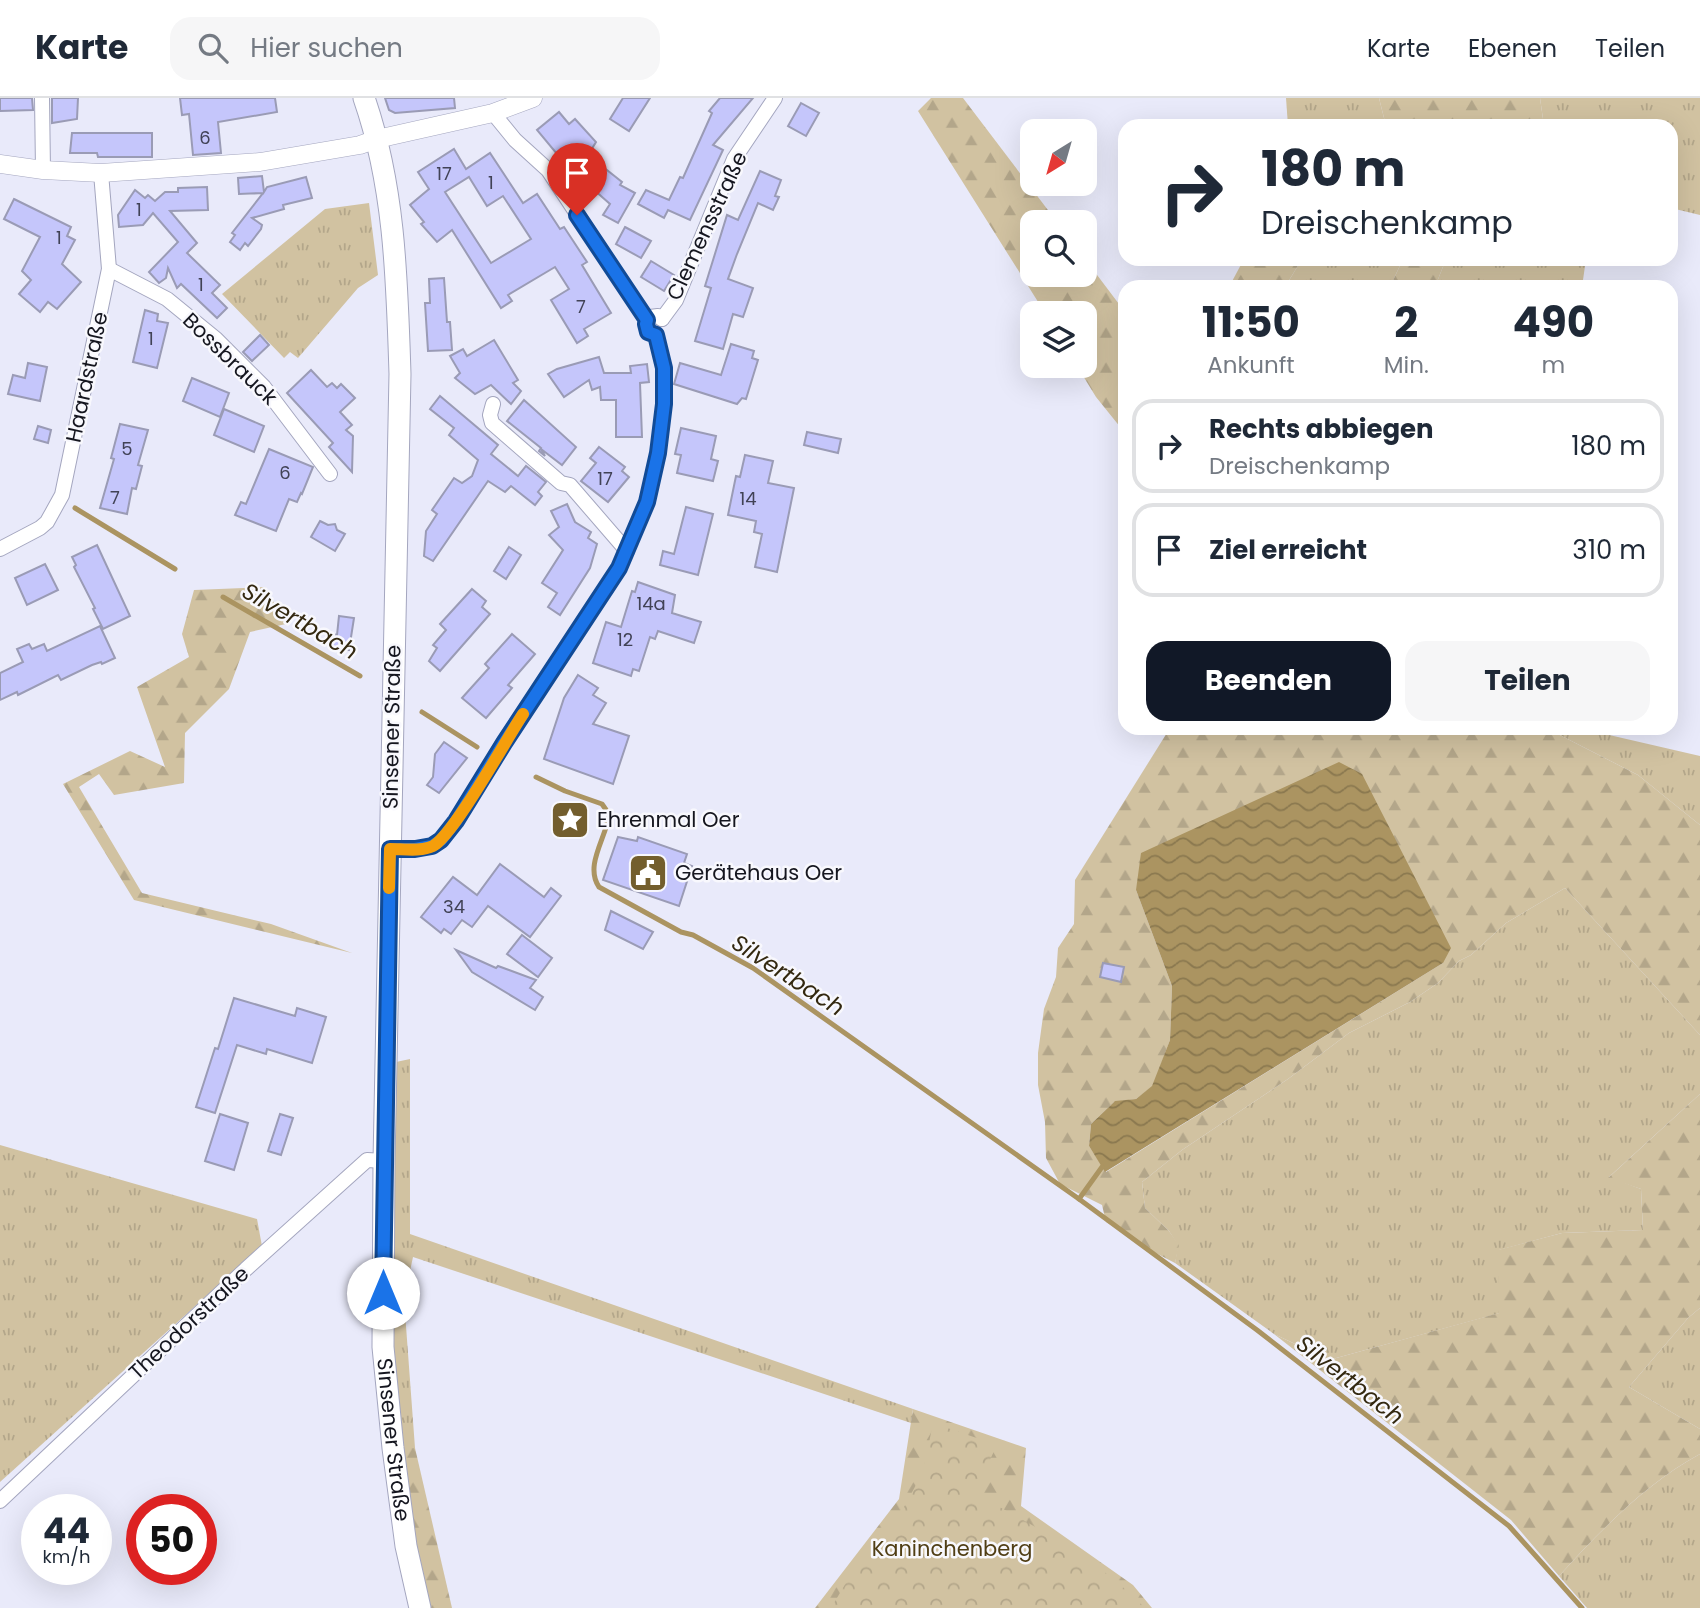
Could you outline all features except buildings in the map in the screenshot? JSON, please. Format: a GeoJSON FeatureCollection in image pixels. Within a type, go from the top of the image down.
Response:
{"type":"FeatureCollection","features":[{"type":"Feature","properties":{"kind":"main road","name":"Sinsener Straße"},"geometry":{"type":"LineString","coordinates":[[364,98],[385,174],[396,256],[400,374],[384,1161],[383,1346],[406,1546],[419,1608]]}},
{"type":"Feature","properties":{"kind":"street"},"geometry":{"type":"LineString","coordinates":[[42,98],[43,170]]}},
{"type":"Feature","properties":{"kind":"street"},"geometry":{"type":"LineString","coordinates":[[0,164],[43,170],[101,173],[260,162],[360,145],[494,113],[533,98]]}},
{"type":"Feature","properties":{"kind":"street","name":"Clemensstraße"},"geometry":{"type":"LineString","coordinates":[[654,319],[676,300],[734,159],[775,98]]}},
{"type":"Feature","properties":{"kind":"street"},"geometry":{"type":"LineString","coordinates":[[390,849],[432,846],[449,831],[613,580],[647,502],[658,453],[664,404],[664,368],[656,335],[648,332],[646,324],[654,319],[548,170],[515,139],[494,113]]}},
{"type":"Feature","properties":{"kind":"street","name":"Haardstraße"},"geometry":{"type":"LineString","coordinates":[[0,549],[47,522],[62,495],[109,269],[101,173]]}},
{"type":"Feature","properties":{"kind":"street","name":"Bossbrauck"},"geometry":{"type":"LineString","coordinates":[[109,269],[167,299],[216,340],[264,387],[330,474]]}},
{"type":"Feature","properties":{"kind":"street"},"geometry":{"type":"LineString","coordinates":[[493,404],[489,415],[492,423],[561,483],[570,485],[626,551]]}},
{"type":"Feature","properties":{"kind":"street","name":"Theodorstraße"},"geometry":{"type":"LineString","coordinates":[[0,1501],[246,1269],[367,1160],[384,1161]]}},
{"type":"Feature","properties":{"kind":"green space"},"geometry":{"type":"Polygon","coordinates":[[[931,98],[963,98],[1020,173],[1020,196],[1037,196],[1048,210],[1020,210],[1020,273],[918,111],[931,98]]]}},
{"type":"Feature","properties":{"kind":"green space"},"geometry":{"type":"Polygon","coordinates":[[[1286,98],[1379,98],[1384,119],[1288,119],[1286,98]]]}},
{"type":"Feature","properties":{"kind":"green space"},"geometry":{"type":"Polygon","coordinates":[[[1379,98],[1540,98],[1543,119],[1384,119],[1379,98]]]}},
{"type":"Feature","properties":{"kind":"green space"},"geometry":{"type":"Polygon","coordinates":[[[1540,98],[1700,98],[1700,215],[1678,210],[1678,119],[1543,119],[1540,98]]]}},
{"type":"Feature","properties":{"kind":"green space"},"geometry":{"type":"Polygon","coordinates":[[[369,203],[378,275],[358,288],[298,358],[290,352],[284,358],[222,294],[325,209],[369,203]]]}},
{"type":"Feature","properties":{"kind":"green space"},"geometry":{"type":"Polygon","coordinates":[[[1240,266],[1298,266],[1289,280],[1233,280],[1240,266]]]}},
{"type":"Feature","properties":{"kind":"green space"},"geometry":{"type":"Polygon","coordinates":[[[1298,266],[1400,266],[1393,280],[1289,280],[1298,266]]]}},
{"type":"Feature","properties":{"kind":"green space"},"geometry":{"type":"Polygon","coordinates":[[[1400,266],[1443,266],[1438,280],[1393,280],[1400,266]]]}},
{"type":"Feature","properties":{"kind":"green space"},"geometry":{"type":"Polygon","coordinates":[[[1443,266],[1585,266],[1583,280],[1438,280],[1443,266]]]}},
{"type":"Feature","properties":{"kind":"green space"},"geometry":{"type":"Polygon","coordinates":[[[1097,275],[1118,303],[1118,424],[1084,378],[1097,378],[1097,301],[1037,301],[1029,287],[1097,287],[1097,275]]]}},
{"type":"Feature","properties":{"kind":"green space"},"geometry":{"type":"Polygon","coordinates":[[[265,587],[286,624],[250,632],[229,689],[185,733],[184,783],[114,795],[99,774],[79,787],[142,893],[271,924],[352,953],[134,900],[63,784],[130,751],[165,767],[137,687],[189,657],[182,634],[194,590],[265,587]]]}},
{"type":"Feature","properties":{"kind":"green space"},"geometry":{"type":"Polygon","coordinates":[[[1166,735],[1560,735],[1638,775],[1700,825],[1700,1035],[1565,888],[1506,923],[1471,955],[1459,961],[1438,983],[1410,1002],[1349,1033],[1288,1079],[1182,1150],[1142,1182],[1145,1208],[1169,1231],[1179,1245],[1175,1263],[1106,1222],[1102,1205],[1060,1184],[1046,1158],[1045,1122],[1038,1085],[1038,1053],[1044,1009],[1056,977],[1058,948],[1074,924],[1075,880],[1166,735]],[[1136,890],[1172,986],[1170,1040],[1153,1086],[1136,1099],[1114,1102],[1091,1124],[1089,1146],[1106,1172],[1443,963],[1136,890]]]}},
{"type":"Feature","properties":{"kind":"green space"},"geometry":{"type":"Polygon","coordinates":[[[1560,735],[1609,735],[1700,756],[1700,825],[1638,775],[1560,735]]]}},
{"type":"Feature","properties":{"kind":"green space"},"geometry":{"type":"Polygon","coordinates":[[[1565,888],[1700,1035],[1700,1094],[1609,1177],[1641,1189],[1643,1230],[1562,1233],[1499,1250],[1500,1313],[1329,1360],[1274,1334],[1175,1263],[1178,1245],[1169,1231],[1145,1208],[1142,1182],[1182,1150],[1288,1079],[1349,1033],[1410,1002],[1438,983],[1459,961],[1471,955],[1506,923],[1565,888]]]}},
{"type":"Feature","properties":{"kind":"green space"},"geometry":{"type":"Polygon","coordinates":[[[410,1059],[410,1234],[913,1409],[911,1423],[413,1257],[404,1299],[415,1448],[404,1448],[391,1342],[396,1062],[410,1059]]]}},
{"type":"Feature","properties":{"kind":"green space"},"geometry":{"type":"Polygon","coordinates":[[[1700,1094],[1700,1308],[1688,1318],[1629,1387],[1700,1429],[1700,1454],[1642,1493],[1607,1525],[1559,1576],[1511,1520],[1274,1334],[1329,1360],[1499,1313],[1498,1250],[1562,1233],[1643,1230],[1641,1189],[1608,1178],[1700,1094]]]}},
{"type":"Feature","properties":{"kind":"green space"},"geometry":{"type":"Polygon","coordinates":[[[0,1145],[257,1219],[262,1246],[0,1482],[0,1145]]]}},
{"type":"Feature","properties":{"kind":"green space"},"geometry":{"type":"Polygon","coordinates":[[[1700,1308],[1700,1429],[1629,1387],[1688,1318],[1700,1308]]]}},
{"type":"Feature","properties":{"kind":"green space","name":"Kaninchenberg"},"geometry":{"type":"Polygon","coordinates":[[[913,1409],[1026,1448],[1021,1506],[1133,1585],[1152,1608],[815,1608],[899,1499],[913,1409]]]}},
{"type":"Feature","properties":{"kind":"green space","name":"Kaninchenberg"},"geometry":{"type":"Polygon","coordinates":[[[933,1423],[997,1445],[974,1493],[1086,1558],[1145,1608],[831,1608],[856,1566],[886,1540],[923,1472],[933,1423]]]}},
{"type":"Feature","properties":{"kind":"green space"},"geometry":{"type":"Polygon","coordinates":[[[404,1448],[415,1448],[452,1608],[428,1608],[412,1525],[404,1448]]]}},
{"type":"Feature","properties":{"kind":"green space"},"geometry":{"type":"Polygon","coordinates":[[[1700,1454],[1700,1608],[1587,1608],[1559,1576],[1607,1525],[1642,1493],[1700,1454]]]}},
{"type":"Feature","properties":{"kind":"water"},"geometry":{"type":"Polygon","coordinates":[[[1339,762],[1362,774],[1451,948],[1443,963],[1105,1172],[1089,1146],[1091,1124],[1115,1101],[1136,1099],[1152,1086],[1170,1040],[1172,986],[1136,890],[1141,853],[1339,762]]]}},
{"type":"Feature","properties":{"kind":"waterway","name":"Silvertbach"},"geometry":{"type":"LineString","coordinates":[[75,508],[175,569]]}},
{"type":"Feature","properties":{"kind":"waterway","name":"Silvertbach"},"geometry":{"type":"LineString","coordinates":[[223,597],[360,676]]}},
{"type":"Feature","properties":{"kind":"waterway","name":"Silvertbach"},"geometry":{"type":"LineString","coordinates":[[422,712],[477,747]]}},
{"type":"Feature","properties":{"kind":"waterway","name":"Silvertbach"},"geometry":{"type":"LineString","coordinates":[[536,777],[602,804],[609,814],[595,860],[595,878],[599,887],[753,968],[1079,1199],[1257,1330],[1509,1526],[1582,1608]]}},
{"type":"Feature","properties":{"kind":"waterway","name":"Silvertbach"},"geometry":{"type":"LineString","coordinates":[[1079,1199],[1102,1167]]}},
{"type":"Feature","properties":{"kind":"slow traffic"},"geometry":{"type":"LineString","coordinates":[[389,888],[390,849],[415,849],[432,846],[441,840],[456,821],[523,714]]}},
{"type":"Feature","properties":{"kind":"place","name":"Ehrenmal Oer"},"geometry":{"type":"Point","coordinates":[570,820]}},
{"type":"Feature","properties":{"kind":"place","name":"Gerätehaus Oer"},"geometry":{"type":"Point","coordinates":[648,873]}},
{"type":"Feature","properties":{"kind":"route"},"geometry":{"type":"LineString","coordinates":[[383,1293],[390,849],[432,846],[441,840],[456,821],[517,722],[613,580],[647,502],[658,453],[664,404],[664,368],[656,335],[648,332],[647,320],[577,215]]}}]}
